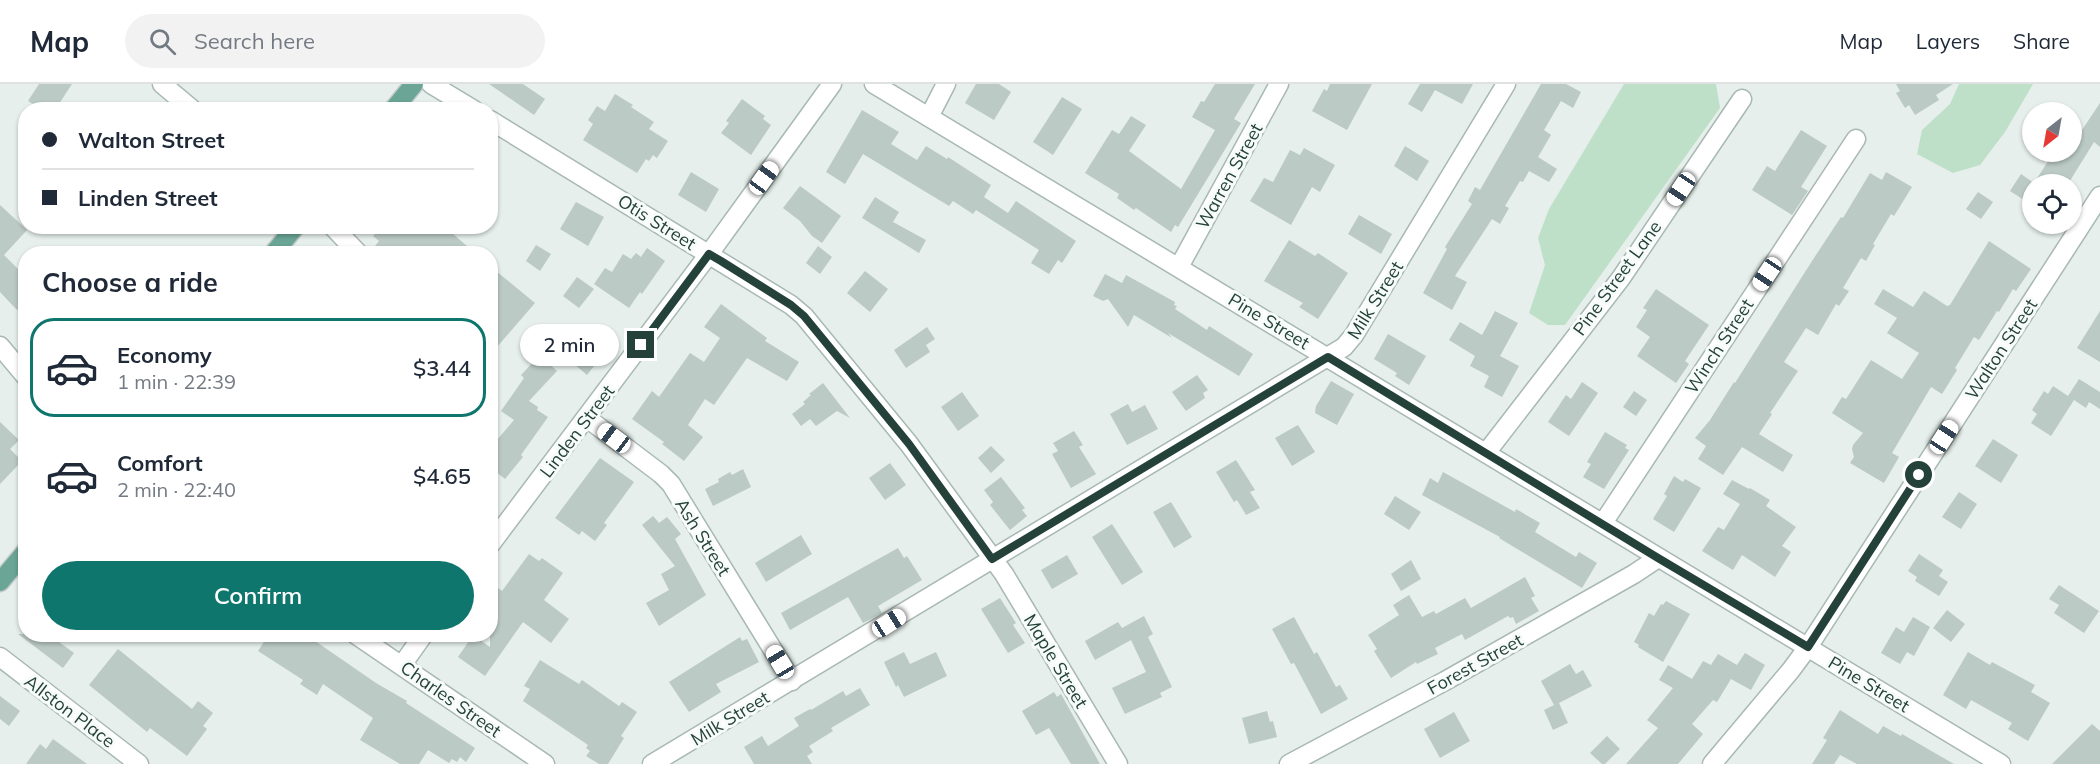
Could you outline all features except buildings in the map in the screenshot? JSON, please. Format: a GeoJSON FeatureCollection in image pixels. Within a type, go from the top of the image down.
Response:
{"type":"FeatureCollection","features":[{"type":"Feature","properties":{"kind":"main road"},"geometry":{"type":"LineString","coordinates":[[399,102],[414,84]]}},
{"type":"Feature","properties":{"kind":"main road"},"geometry":{"type":"LineString","coordinates":[[280,246],[289,234]]}},
{"type":"Feature","properties":{"kind":"main road"},"geometry":{"type":"LineString","coordinates":[[0,582],[18,561]]}},
{"type":"Feature","properties":{"kind":"street"},"geometry":{"type":"LineString","coordinates":[[162,84],[183,102]]}},
{"type":"Feature","properties":{"kind":"street"},"geometry":{"type":"LineString","coordinates":[[431,84],[461,102]]}},
{"type":"Feature","properties":{"kind":"street","name":"Linden Street"},"geometry":{"type":"LineString","coordinates":[[498,535],[709,254],[832,84]]}},
{"type":"Feature","properties":{"kind":"street","name":"Pine Street"},"geometry":{"type":"LineString","coordinates":[[874,84],[2001,764]]}},
{"type":"Feature","properties":{"kind":"street"},"geometry":{"type":"LineString","coordinates":[[929,117],[946,84]]}},
{"type":"Feature","properties":{"kind":"street","name":"Warren Street"},"geometry":{"type":"LineString","coordinates":[[1179,267],[1279,84]]}},
{"type":"Feature","properties":{"kind":"street","name":"Milk Street"},"geometry":{"type":"LineString","coordinates":[[652,764],[1344,347],[1354,335],[1506,84]]}},
{"type":"Feature","properties":{"kind":"street","name":"Pine Street Lane"},"geometry":{"type":"LineString","coordinates":[[1486,453],[1621,278],[1742,99]]}},
{"type":"Feature","properties":{"kind":"street","name":"Otis Street"},"geometry":{"type":"LineString","coordinates":[[498,125],[791,305],[804,316],[909,444],[992,559]]}},
{"type":"Feature","properties":{"kind":"street","name":"Winch Street"},"geometry":{"type":"LineString","coordinates":[[1603,523],[1856,139]]}},
{"type":"Feature","properties":{"kind":"street","name":"Walton Street"},"geometry":{"type":"LineString","coordinates":[[1712,764],[1808,647],[2100,196]]}},
{"type":"Feature","properties":{"kind":"street"},"geometry":{"type":"LineString","coordinates":[[340,234],[351,246]]}},
{"type":"Feature","properties":{"kind":"street"},"geometry":{"type":"LineString","coordinates":[[0,346],[18,367]]}},
{"type":"Feature","properties":{"kind":"street","name":"Ash Street"},"geometry":{"type":"LineString","coordinates":[[587,418],[671,483],[792,681]]}},
{"type":"Feature","properties":{"kind":"street","name":"Forest Street"},"geometry":{"type":"LineString","coordinates":[[1289,764],[1455,676],[1658,558]]}},
{"type":"Feature","properties":{"kind":"street","name":"Maple Street"},"geometry":{"type":"LineString","coordinates":[[992,559],[1004,573],[1118,764]]}},
{"type":"Feature","properties":{"kind":"street","name":"Charles Street"},"geometry":{"type":"LineString","coordinates":[[367,642],[545,764]]}},
{"type":"Feature","properties":{"kind":"street"},"geometry":{"type":"LineString","coordinates":[[402,665],[418,642]]}},
{"type":"Feature","properties":{"kind":"street","name":"Allston Place"},"geometry":{"type":"LineString","coordinates":[[0,657],[139,764]]}},
{"type":"Feature","properties":{"kind":"green space"},"geometry":{"type":"Polygon","coordinates":[[[1624,84],[1716,84],[1720,108],[1565,325],[1548,325],[1529,313],[1545,265],[1538,238],[1549,209],[1624,84]]]}},
{"type":"Feature","properties":{"kind":"green space"},"geometry":{"type":"Polygon","coordinates":[[[1959,84],[2033,84],[2005,132],[1980,165],[1953,173],[1917,154],[1922,130],[1950,104],[1959,84]]]}},
{"type":"Feature","properties":{"kind":"route"},"geometry":{"type":"LineString","coordinates":[[641,345],[709,254],[721,261],[799,310],[909,444],[992,559],[1328,357],[1808,647],[1919,475]]}}]}
